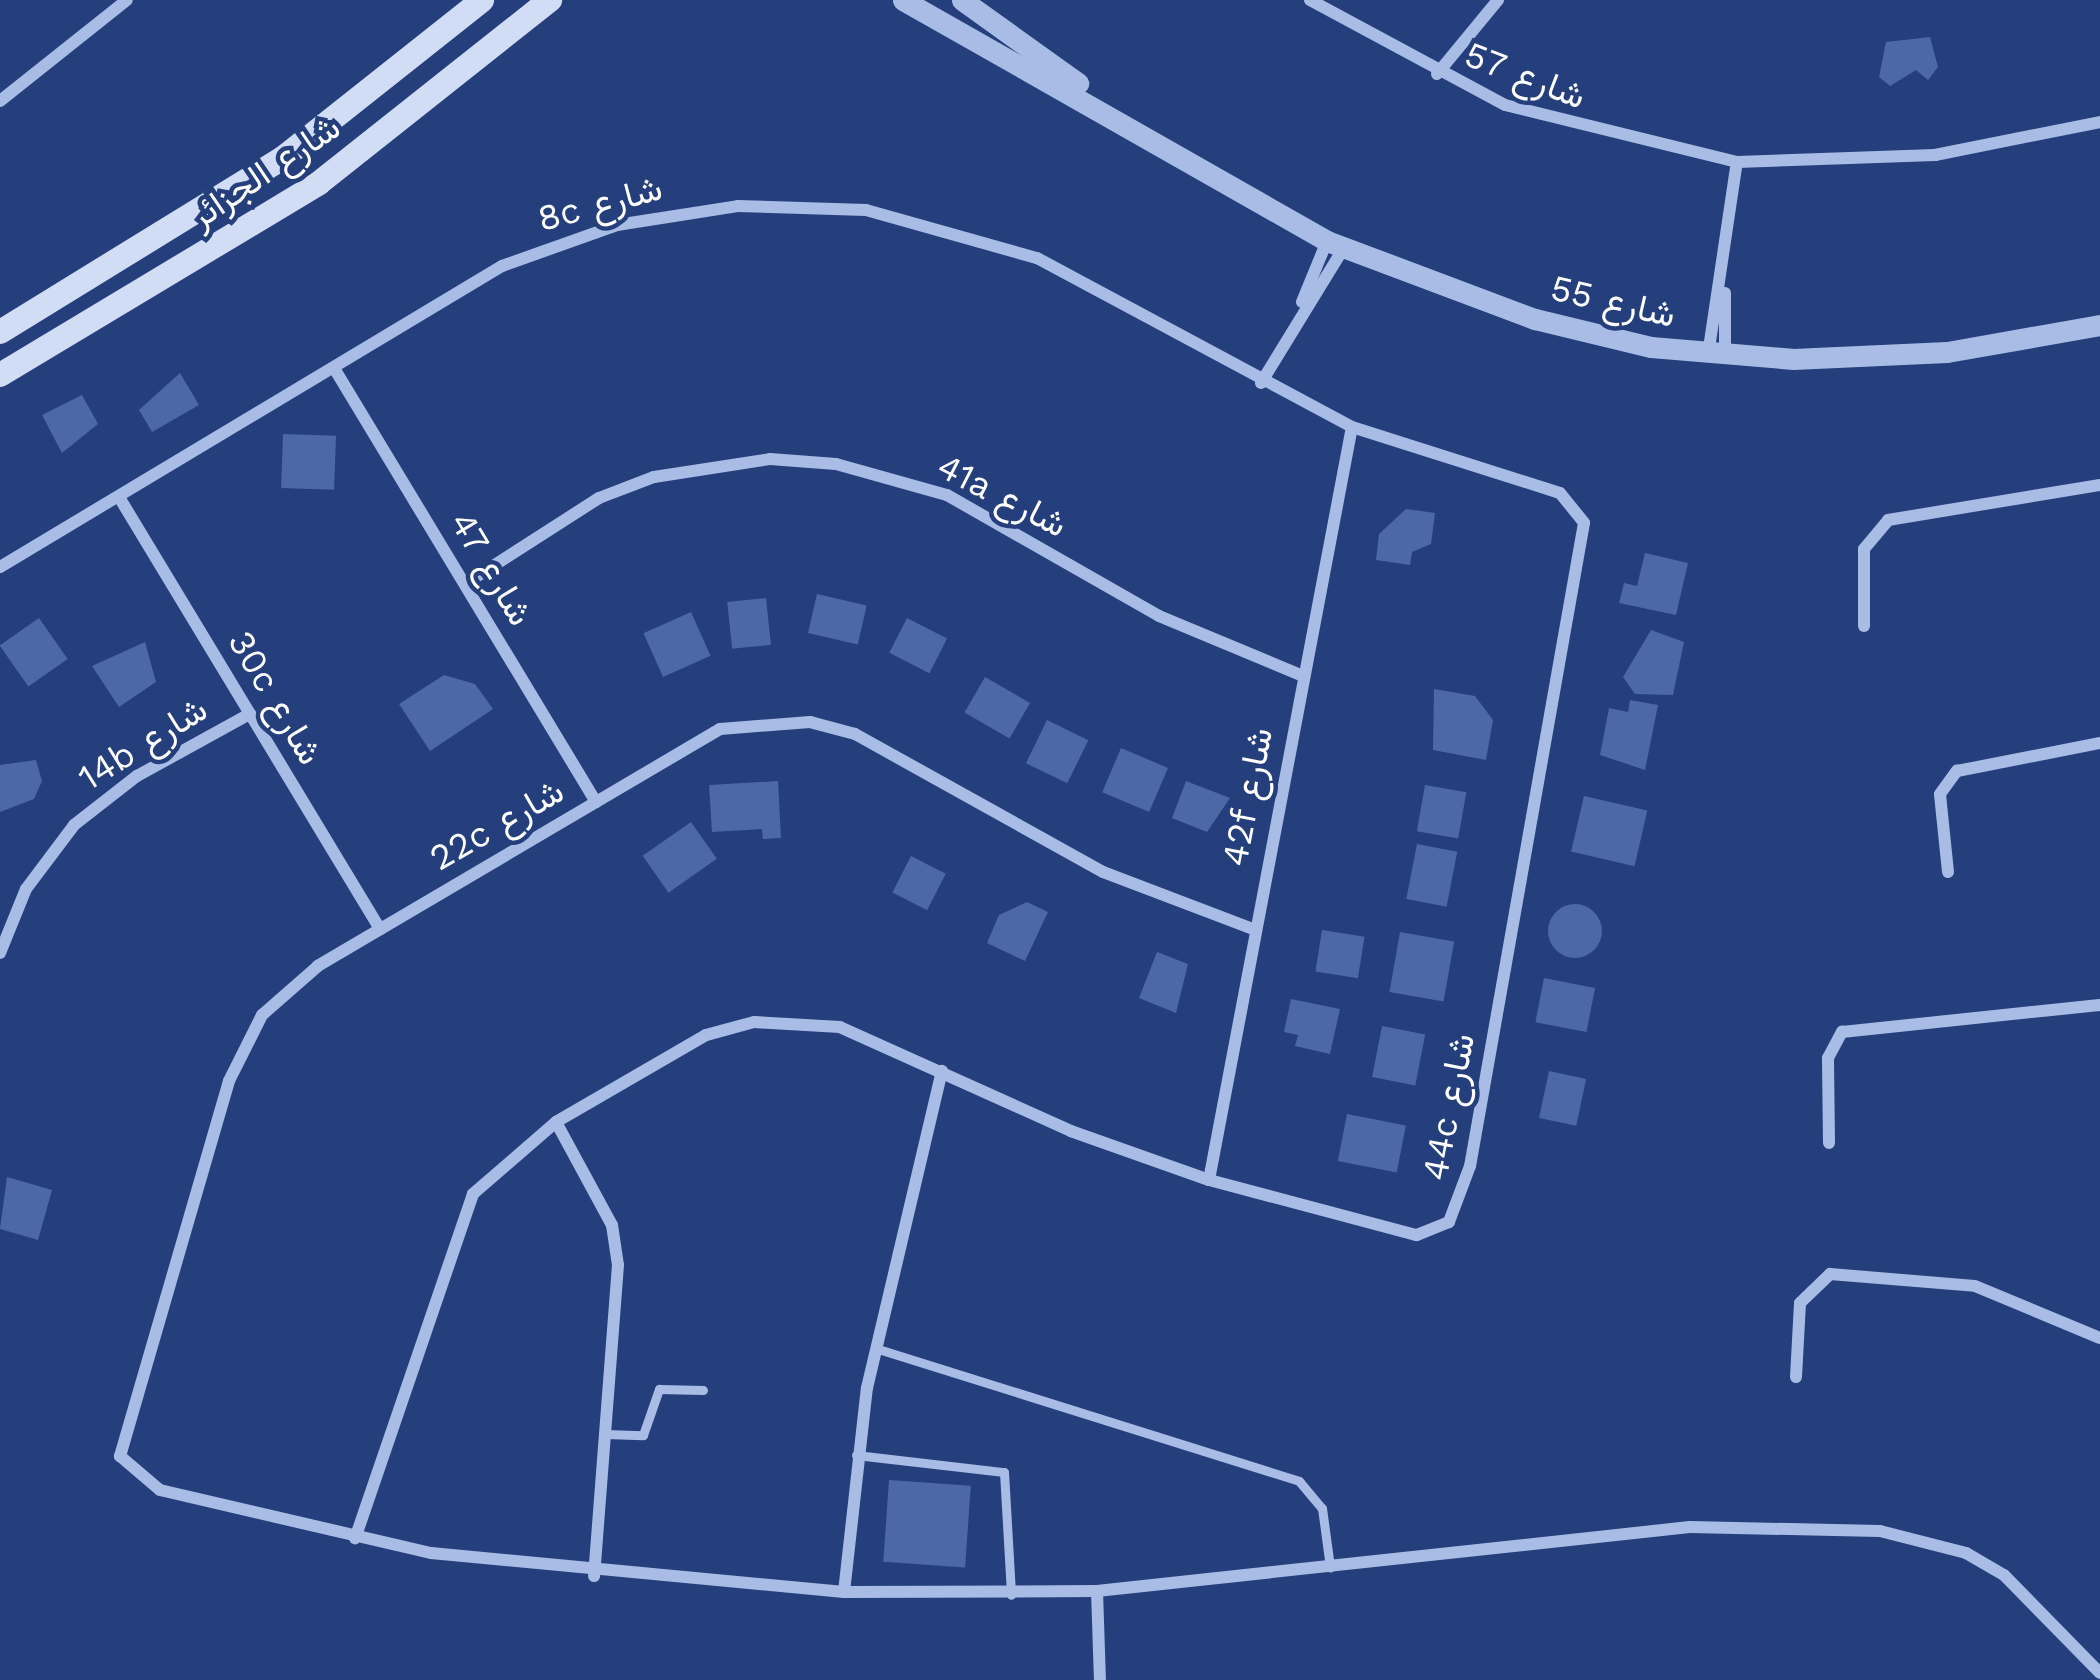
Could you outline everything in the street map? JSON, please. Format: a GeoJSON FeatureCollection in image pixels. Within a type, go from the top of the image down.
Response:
{"type":"FeatureCollection","features":[{"type":"Feature","properties":{"kind":"main road","name":"شارع الجزائر"},"geometry":{"type":"LineString","coordinates":[[0,332],[283,158],[482,0]]}},
{"type":"Feature","properties":{"kind":"main road","name":"شارع الجزائر"},"geometry":{"type":"LineString","coordinates":[[0,375],[319,182],[550,0]]}},
{"type":"Feature","properties":{"kind":"street"},"geometry":{"type":"LineString","coordinates":[[0,100],[127,0]]}},
{"type":"Feature","properties":{"kind":"street","name":"شارع 55"},"geometry":{"type":"LineString","coordinates":[[903,0],[1152,136],[1335,245],[1535,319],[1717,355],[1936,353],[2098,332]]}},
{"type":"Feature","properties":{"kind":"street","name":"شارع 55"},"geometry":{"type":"LineString","coordinates":[[962,0],[1152,136]]}},
{"type":"Feature","properties":{"kind":"street","name":"شارع 57"},"geometry":{"type":"LineString","coordinates":[[1310,0],[1437,74],[1579,130],[1736,162],[1935,155],[2100,122]]}},
{"type":"Feature","properties":{"kind":"street"},"geometry":{"type":"LineString","coordinates":[[1437,74],[1498,0]]}},
{"type":"Feature","properties":{"kind":"street"},"geometry":{"type":"LineString","coordinates":[[1717,355],[1736,162]]}},
{"type":"Feature","properties":{"kind":"street","name":"8c شارع"},"geometry":{"type":"LineString","coordinates":[[0,566],[448,295],[558,243],[677,213],[799,205],[920,220],[1037,257],[1262,383],[1352,427],[1541,488]]}},
{"type":"Feature","properties":{"kind":"street"},"geometry":{"type":"LineString","coordinates":[[1262,383],[1335,245]]}},
{"type":"Feature","properties":{"kind":"street","name":"شارع 47"},"geometry":{"type":"LineString","coordinates":[[334,368],[596,802]]}},
{"type":"Feature","properties":{"kind":"street","name":"42f شارع"},"geometry":{"type":"LineString","coordinates":[[1209,1180],[1301,675],[1352,427]]}},
{"type":"Feature","properties":{"kind":"street","name":"41a شارع"},"geometry":{"type":"LineString","coordinates":[[465,584],[599,498],[654,477],[770,459],[836,464],[947,496],[1159,616],[1301,675]]}},
{"type":"Feature","properties":{"kind":"street"},"geometry":{"type":"LineString","coordinates":[[1864,626],[1864,549],[1888,520],[2100,485]]}},
{"type":"Feature","properties":{"kind":"street","name":"44c شارع"},"geometry":{"type":"LineString","coordinates":[[355,1538],[459,1217],[493,1170],[556,1122],[706,1035],[797,1020],[872,1038],[1209,1180],[1415,1235],[1460,1208],[1586,541],[1575,506],[1541,488]]}},
{"type":"Feature","properties":{"kind":"street","name":"30c شارع"},"geometry":{"type":"LineString","coordinates":[[119,497],[380,929]]}},
{"type":"Feature","properties":{"kind":"street","name":"14b شارع"},"geometry":{"type":"LineString","coordinates":[[0,953],[26,889],[74,825],[137,776],[250,714]]}},
{"type":"Feature","properties":{"kind":"street","name":"22c شارع"},"geometry":{"type":"LineString","coordinates":[[355,1538],[160,1490],[128,1473],[118,1438],[196,1210],[229,1081],[274,1001],[380,929],[720,729],[811,722],[855,734],[1103,872],[1253,928]]}},
{"type":"Feature","properties":{"kind":"street"},"geometry":{"type":"LineString","coordinates":[[1948,872],[1940,794],[1957,771],[2100,743]]}},
{"type":"Feature","properties":{"kind":"street"},"geometry":{"type":"LineString","coordinates":[[1829,1143],[1828,1058],[1842,1032],[2100,1005]]}},
{"type":"Feature","properties":{"kind":"street"},"geometry":{"type":"LineString","coordinates":[[844,1592],[856,1455],[875,1348],[942,1071]]}},
{"type":"Feature","properties":{"kind":"street"},"geometry":{"type":"LineString","coordinates":[[556,1122],[617,1244],[594,1576]]}},
{"type":"Feature","properties":{"kind":"street"},"geometry":{"type":"LineString","coordinates":[[1796,1377],[1800,1303],[1830,1274],[1975,1286],[2100,1338]]}},
{"type":"Feature","properties":{"kind":"street"},"geometry":{"type":"LineString","coordinates":[[355,1538],[594,1576],[844,1592],[1011,1595],[1330,1572],[1669,1528],[1880,1531],[1966,1552],[2004,1575],[2100,1673]]}},
{"type":"Feature","properties":{"kind":"street"},"geometry":{"type":"LineString","coordinates":[[1097,1591],[1100,1680]]}},
{"type":"Feature","properties":{"kind":"lane"},"geometry":{"type":"LineString","coordinates":[[875,1348],[1299,1480],[1322,1508],[1330,1572]]}},
{"type":"Feature","properties":{"kind":"lane"},"geometry":{"type":"LineString","coordinates":[[605,1434],[643,1435],[659,1389],[703,1390]]}},
{"type":"Feature","properties":{"kind":"lane"},"geometry":{"type":"LineString","coordinates":[[856,1455],[1004,1472],[1011,1595]]}},
{"type":"Feature","properties":{"kind":"building"},"geometry":{"type":"Polygon","coordinates":[[[1930,37],[1938,67],[1928,80],[1916,70],[1890,86],[1879,77],[1886,42],[1930,37]]]}},
{"type":"Feature","properties":{"kind":"building"},"geometry":{"type":"Polygon","coordinates":[[[180,373],[199,405],[152,432],[139,410],[180,373]]]}},
{"type":"Feature","properties":{"kind":"building"},"geometry":{"type":"Polygon","coordinates":[[[82,395],[98,424],[62,453],[42,415],[82,395]]]}},
{"type":"Feature","properties":{"kind":"building"},"geometry":{"type":"Polygon","coordinates":[[[283,434],[336,436],[334,490],[281,488],[283,434]]]}},
{"type":"Feature","properties":{"kind":"building"},"geometry":{"type":"Polygon","coordinates":[[[1406,509],[1435,513],[1431,544],[1412,552],[1410,565],[1376,560],[1379,534],[1406,509]]]}},
{"type":"Feature","properties":{"kind":"building"},"geometry":{"type":"Polygon","coordinates":[[[1645,553],[1688,563],[1676,615],[1619,603],[1624,583],[1637,586],[1645,553]]]}},
{"type":"Feature","properties":{"kind":"building"},"geometry":{"type":"Polygon","coordinates":[[[817,594],[867,605],[858,644],[808,633],[817,594]]]}},
{"type":"Feature","properties":{"kind":"building"},"geometry":{"type":"Polygon","coordinates":[[[766,598],[771,645],[732,649],[727,602],[766,598]]]}},
{"type":"Feature","properties":{"kind":"building"},"geometry":{"type":"Polygon","coordinates":[[[691,612],[711,656],[663,677],[643,633],[691,612]]]}},
{"type":"Feature","properties":{"kind":"building"},"geometry":{"type":"Polygon","coordinates":[[[39,618],[68,659],[28,686],[0,645],[39,618]]]}},
{"type":"Feature","properties":{"kind":"building"},"geometry":{"type":"Polygon","coordinates":[[[907,618],[947,638],[929,673],[889,653],[907,618]]]}},
{"type":"Feature","properties":{"kind":"building"},"geometry":{"type":"Polygon","coordinates":[[[1651,630],[1684,642],[1673,695],[1635,694],[1623,677],[1651,630]]]}},
{"type":"Feature","properties":{"kind":"building"},"geometry":{"type":"Polygon","coordinates":[[[145,642],[156,682],[119,707],[92,666],[145,642]]]}},
{"type":"Feature","properties":{"kind":"building"},"geometry":{"type":"Polygon","coordinates":[[[444,675],[475,684],[493,709],[430,751],[399,704],[444,675]]]}},
{"type":"Feature","properties":{"kind":"building"},"geometry":{"type":"Polygon","coordinates":[[[985,677],[1030,703],[1010,739],[964,713],[985,677]]]}},
{"type":"Feature","properties":{"kind":"building"},"geometry":{"type":"Polygon","coordinates":[[[1434,689],[1475,696],[1493,720],[1486,760],[1433,750],[1434,689]]]}},
{"type":"Feature","properties":{"kind":"building"},"geometry":{"type":"Polygon","coordinates":[[[1630,700],[1658,705],[1645,770],[1600,755],[1609,708],[1628,712],[1630,700]]]}},
{"type":"Feature","properties":{"kind":"building"},"geometry":{"type":"Polygon","coordinates":[[[1047,720],[1088,740],[1067,783],[1026,763],[1047,720]]]}},
{"type":"Feature","properties":{"kind":"building"},"geometry":{"type":"Polygon","coordinates":[[[1121,748],[1168,768],[1149,812],[1102,792],[1121,748]]]}},
{"type":"Feature","properties":{"kind":"building"},"geometry":{"type":"Polygon","coordinates":[[[36,760],[42,781],[34,799],[0,812],[0,765],[36,760]]]}},
{"type":"Feature","properties":{"kind":"building"},"geometry":{"type":"Polygon","coordinates":[[[778,781],[781,838],[763,839],[762,829],[712,832],[709,785],[778,781]]]}},
{"type":"Feature","properties":{"kind":"building"},"geometry":{"type":"Polygon","coordinates":[[[1186,781],[1230,798],[1207,832],[1172,818],[1186,781]]]}},
{"type":"Feature","properties":{"kind":"building"},"geometry":{"type":"Polygon","coordinates":[[[1425,785],[1466,792],[1458,839],[1417,831],[1425,785]]]}},
{"type":"Feature","properties":{"kind":"building"},"geometry":{"type":"Polygon","coordinates":[[[1584,796],[1647,811],[1635,866],[1571,852],[1584,796]]]}},
{"type":"Feature","properties":{"kind":"building"},"geometry":{"type":"Polygon","coordinates":[[[691,822],[717,859],[668,893],[643,856],[691,822]]]}},
{"type":"Feature","properties":{"kind":"building"},"geometry":{"type":"Polygon","coordinates":[[[1417,844],[1457,852],[1447,907],[1406,899],[1417,844]]]}},
{"type":"Feature","properties":{"kind":"building"},"geometry":{"type":"Polygon","coordinates":[[[911,856],[946,874],[927,910],[892,893],[911,856]]]}},
{"type":"Feature","properties":{"kind":"building"},"geometry":{"type":"Polygon","coordinates":[[[1027,902],[1048,912],[1025,961],[987,943],[999,915],[1027,902]]]}},
{"type":"Feature","properties":{"kind":"building"},"geometry":{"type":"Polygon","coordinates":[[[1575,904],[1594,912],[1602,931],[1594,950],[1575,958],[1556,950],[1548,931],[1556,912],[1575,904]]]}},
{"type":"Feature","properties":{"kind":"building"},"geometry":{"type":"Polygon","coordinates":[[[1322,930],[1364,937],[1358,978],[1315,971],[1322,930]]]}},
{"type":"Feature","properties":{"kind":"building"},"geometry":{"type":"Polygon","coordinates":[[[1400,932],[1454,942],[1444,1002],[1389,992],[1400,932]]]}},
{"type":"Feature","properties":{"kind":"building"},"geometry":{"type":"Polygon","coordinates":[[[1157,952],[1188,964],[1176,1013],[1139,998],[1157,952]]]}},
{"type":"Feature","properties":{"kind":"building"},"geometry":{"type":"Polygon","coordinates":[[[1544,978],[1595,988],[1586,1032],[1535,1022],[1544,978]]]}},
{"type":"Feature","properties":{"kind":"building"},"geometry":{"type":"Polygon","coordinates":[[[1291,999],[1340,1009],[1330,1054],[1295,1046],[1298,1035],[1284,1032],[1291,999]]]}},
{"type":"Feature","properties":{"kind":"building"},"geometry":{"type":"Polygon","coordinates":[[[1382,1026],[1425,1034],[1415,1085],[1372,1077],[1382,1026]]]}},
{"type":"Feature","properties":{"kind":"building"},"geometry":{"type":"Polygon","coordinates":[[[1549,1071],[1586,1079],[1576,1126],[1539,1118],[1549,1071]]]}},
{"type":"Feature","properties":{"kind":"building"},"geometry":{"type":"Polygon","coordinates":[[[1347,1114],[1406,1125],[1397,1173],[1338,1161],[1347,1114]]]}},
{"type":"Feature","properties":{"kind":"building"},"geometry":{"type":"Polygon","coordinates":[[[7,1177],[52,1190],[38,1240],[0,1229],[7,1177]]]}},
{"type":"Feature","properties":{"kind":"building"},"geometry":{"type":"Polygon","coordinates":[[[889,1480],[971,1486],[965,1568],[883,1562],[889,1480]]]}}]}
